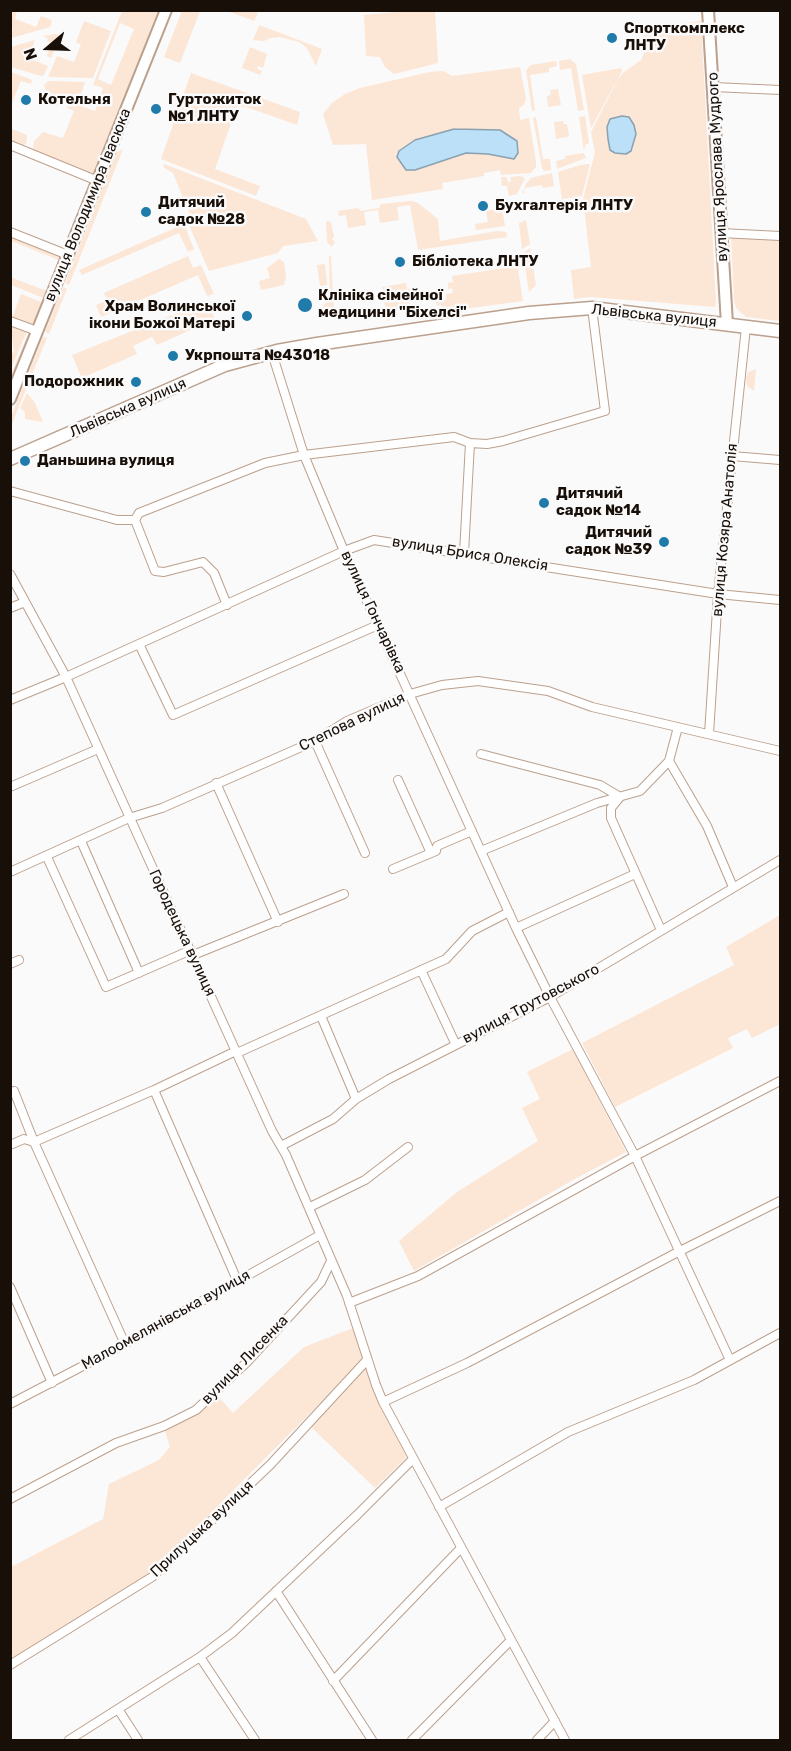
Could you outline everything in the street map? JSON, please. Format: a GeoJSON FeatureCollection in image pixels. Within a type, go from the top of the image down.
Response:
{"type":"FeatureCollection","features":[{"type":"Feature","properties":{"kind":"main road","name":"Львівська вулиця"},"geometry":{"type":"LineString","coordinates":[[10,459],[225,365],[339,340],[530,313],[592,308],[780,332]]}},
{"type":"Feature","properties":{"kind":"street","name":"вулиця Володимира Івасюка"},"geometry":{"type":"LineString","coordinates":[[10,399],[166,10]]}},
{"type":"Feature","properties":{"kind":"street","name":"вулиця Ярослава Мудрого"},"geometry":{"type":"LineString","coordinates":[[708,10],[727,324]]}},
{"type":"Feature","properties":{"kind":"street"},"geometry":{"type":"LineString","coordinates":[[713,87],[780,90]]}},
{"type":"Feature","properties":{"kind":"street"},"geometry":{"type":"LineString","coordinates":[[10,145],[98,181]]}},
{"type":"Feature","properties":{"kind":"street"},"geometry":{"type":"LineString","coordinates":[[10,232],[68,255]]}},
{"type":"Feature","properties":{"kind":"street"},"geometry":{"type":"LineString","coordinates":[[721,233],[780,236]]}},
{"type":"Feature","properties":{"kind":"street"},"geometry":{"type":"LineString","coordinates":[[135,520],[139,513],[265,463],[304,455],[454,437],[487,444],[606,411],[592,308]]}},
{"type":"Feature","properties":{"kind":"street"},"geometry":{"type":"LineString","coordinates":[[10,321],[37,331]]}},
{"type":"Feature","properties":{"kind":"street","name":"вулиця Козяра Анатолія"},"geometry":{"type":"LineString","coordinates":[[710,734],[718,594],[746,327]]}},
{"type":"Feature","properties":{"kind":"street","name":"вулиця Гончарівка"},"geometry":{"type":"LineString","coordinates":[[272,353],[304,455],[344,550],[516,928],[550,997]]}},
{"type":"Feature","properties":{"kind":"street"},"geometry":{"type":"LineString","coordinates":[[464,553],[470,442]]}},
{"type":"Feature","properties":{"kind":"street"},"geometry":{"type":"LineString","coordinates":[[732,456],[780,460]]}},
{"type":"Feature","properties":{"kind":"street"},"geometry":{"type":"LineString","coordinates":[[10,491],[117,520],[135,520]]}},
{"type":"Feature","properties":{"kind":"street"},"geometry":{"type":"LineString","coordinates":[[135,520],[155,571],[164,572],[203,562],[214,573],[227,604]]}},
{"type":"Feature","properties":{"kind":"street","name":"вулиця Брися Олексія"},"geometry":{"type":"LineString","coordinates":[[10,700],[66,677],[344,550],[374,540],[718,594],[780,600]]}},
{"type":"Feature","properties":{"kind":"street","name":"Городецька вулиця"},"geometry":{"type":"LineString","coordinates":[[10,574],[66,677],[272,1131],[310,1207],[348,1300],[383,1402],[565,1740]]}},
{"type":"Feature","properties":{"kind":"street"},"geometry":{"type":"LineString","coordinates":[[10,608],[25,602]]}},
{"type":"Feature","properties":{"kind":"street"},"geometry":{"type":"LineString","coordinates":[[139,644],[173,716],[378,625]]}},
{"type":"Feature","properties":{"kind":"street","name":"Степова вулиця"},"geometry":{"type":"LineString","coordinates":[[10,872],[129,818],[162,808],[315,741],[347,721],[410,694],[442,685],[478,681],[548,691],[592,707],[780,751]]}},
{"type":"Feature","properties":{"kind":"street"},"geometry":{"type":"LineString","coordinates":[[481,850],[597,803],[640,791],[669,761],[678,727]]}},
{"type":"Feature","properties":{"kind":"street"},"geometry":{"type":"LineString","coordinates":[[315,741],[365,853]]}},
{"type":"Feature","properties":{"kind":"street"},"geometry":{"type":"LineString","coordinates":[[10,787],[98,748]]}},
{"type":"Feature","properties":{"kind":"street"},"geometry":{"type":"LineString","coordinates":[[481,754],[600,785],[620,796]]}},
{"type":"Feature","properties":{"kind":"street"},"geometry":{"type":"LineString","coordinates":[[669,761],[707,826],[733,887]]}},
{"type":"Feature","properties":{"kind":"street"},"geometry":{"type":"LineString","coordinates":[[398,780],[431,853]]}},
{"type":"Feature","properties":{"kind":"street"},"geometry":{"type":"LineString","coordinates":[[216,783],[278,922]]}},
{"type":"Feature","properties":{"kind":"street"},"geometry":{"type":"LineString","coordinates":[[620,796],[611,808],[611,818],[661,930]]}},
{"type":"Feature","properties":{"kind":"street"},"geometry":{"type":"LineString","coordinates":[[393,869],[436,851],[438,846],[472,831]]}},
{"type":"Feature","properties":{"kind":"street"},"geometry":{"type":"LineString","coordinates":[[81,841],[139,973]]}},
{"type":"Feature","properties":{"kind":"street"},"geometry":{"type":"LineString","coordinates":[[47,857],[106,987],[278,922],[344,894]]}},
{"type":"Feature","properties":{"kind":"street","name":"вулиця Трутовського"},"geometry":{"type":"LineString","coordinates":[[281,1146],[333,1119],[356,1099],[389,1079],[550,997],[780,860]]}},
{"type":"Feature","properties":{"kind":"street"},"geometry":{"type":"LineString","coordinates":[[516,928],[635,874]]}},
{"type":"Feature","properties":{"kind":"street"},"geometry":{"type":"LineString","coordinates":[[10,1145],[24,1139],[34,1142],[446,959],[472,931],[509,912]]}},
{"type":"Feature","properties":{"kind":"street"},"geometry":{"type":"LineString","coordinates":[[421,970],[456,1045]]}},
{"type":"Feature","properties":{"kind":"street"},"geometry":{"type":"LineString","coordinates":[[550,997],[635,1156],[730,1360]]}},
{"type":"Feature","properties":{"kind":"street"},"geometry":{"type":"LineString","coordinates":[[321,1016],[356,1099]]}},
{"type":"Feature","properties":{"kind":"street"},"geometry":{"type":"LineString","coordinates":[[348,1300],[418,1276],[635,1156],[780,1081]]}},
{"type":"Feature","properties":{"kind":"street"},"geometry":{"type":"LineString","coordinates":[[154,1090],[237,1280]]}},
{"type":"Feature","properties":{"kind":"street"},"geometry":{"type":"LineString","coordinates":[[10,1093],[14,1091],[34,1142],[125,1344]]}},
{"type":"Feature","properties":{"kind":"street"},"geometry":{"type":"LineString","coordinates":[[310,1207],[365,1180],[408,1147]]}},
{"type":"Feature","properties":{"kind":"street"},"geometry":{"type":"LineString","coordinates":[[383,1402],[467,1363],[780,1201]]}},
{"type":"Feature","properties":{"kind":"street","name":"Малоомелянівська вулиця"},"geometry":{"type":"LineString","coordinates":[[10,1404],[125,1344],[320,1235]]}},
{"type":"Feature","properties":{"kind":"street","name":"вулиця Лисенка"},"geometry":{"type":"LineString","coordinates":[[10,1500],[116,1443],[164,1426],[196,1410],[247,1362],[321,1282],[331,1261]]}},
{"type":"Feature","properties":{"kind":"street"},"geometry":{"type":"LineString","coordinates":[[10,1287],[52,1383]]}},
{"type":"Feature","properties":{"kind":"street"},"geometry":{"type":"LineString","coordinates":[[439,1507],[568,1432],[694,1380],[780,1333]]}},
{"type":"Feature","properties":{"kind":"street","name":"Прилуцька вулиця"},"geometry":{"type":"LineString","coordinates":[[10,1665],[152,1577],[270,1465],[368,1360]]}},
{"type":"Feature","properties":{"kind":"street"},"geometry":{"type":"LineString","coordinates":[[69,1740],[200,1657],[232,1633],[413,1459]]}},
{"type":"Feature","properties":{"kind":"street"},"geometry":{"type":"LineString","coordinates":[[333,1681],[461,1548]]}},
{"type":"Feature","properties":{"kind":"street"},"geometry":{"type":"LineString","coordinates":[[276,1591],[372,1740]]}},
{"type":"Feature","properties":{"kind":"street"},"geometry":{"type":"LineString","coordinates":[[412,1740],[511,1640]]}},
{"type":"Feature","properties":{"kind":"street"},"geometry":{"type":"LineString","coordinates":[[200,1657],[255,1740]]}},
{"type":"Feature","properties":{"kind":"street"},"geometry":{"type":"LineString","coordinates":[[118,1709],[138,1740]]}},
{"type":"Feature","properties":{"kind":"street"},"geometry":{"type":"LineString","coordinates":[[537,1740],[555,1721]]}},
{"type":"Feature","properties":{"kind":"shaded area"},"geometry":{"type":"Polygon","coordinates":[[[418,10],[435,11],[438,63],[394,74],[385,67],[380,57],[366,56],[364,15],[418,10]]]}},
{"type":"Feature","properties":{"kind":"shaded area"},"geometry":{"type":"Polygon","coordinates":[[[10,11],[17,11],[15,19],[36,27],[41,16],[52,20],[50,27],[11,38],[13,30],[10,11]]]}},
{"type":"Feature","properties":{"kind":"shaded area"},"geometry":{"type":"Polygon","coordinates":[[[122,11],[158,11],[98,168],[92,174],[33,150],[34,141],[43,132],[63,138],[74,111],[67,108],[69,103],[64,101],[62,105],[51,107],[44,85],[48,81],[85,82],[78,105],[95,111],[103,88],[93,85],[122,11]],[[120,23],[98,79],[111,85],[134,29],[120,23]]]}},
{"type":"Feature","properties":{"kind":"shaded area"},"geometry":{"type":"Polygon","coordinates":[[[182,11],[200,11],[180,63],[164,57],[182,11]]]}},
{"type":"Feature","properties":{"kind":"shaded area"},"geometry":{"type":"Polygon","coordinates":[[[227,11],[252,11],[258,13],[254,21],[227,11]]]}},
{"type":"Feature","properties":{"kind":"shaded area"},"geometry":{"type":"Polygon","coordinates":[[[84,21],[111,31],[93,78],[48,77],[57,56],[74,62],[81,45],[76,42],[84,21]]]}},
{"type":"Feature","properties":{"kind":"shaded area"},"geometry":{"type":"Polygon","coordinates":[[[701,21],[715,307],[590,297],[574,299],[571,270],[591,267],[583,199],[595,152],[591,132],[618,79],[641,60],[644,53],[642,28],[701,21]]]}},
{"type":"Feature","properties":{"kind":"shaded area"},"geometry":{"type":"Polygon","coordinates":[[[259,25],[322,49],[316,66],[307,48],[299,42],[280,37],[264,41],[253,40],[259,25]]]}},
{"type":"Feature","properties":{"kind":"shaded area"},"geometry":{"type":"Polygon","coordinates":[[[56,34],[60,36],[51,58],[47,56],[52,43],[43,36],[56,34]]]}},
{"type":"Feature","properties":{"kind":"shaded area"},"geometry":{"type":"Polygon","coordinates":[[[35,40],[28,58],[48,66],[44,75],[41,76],[11,67],[11,47],[35,40]]]}},
{"type":"Feature","properties":{"kind":"shaded area"},"geometry":{"type":"Polygon","coordinates":[[[250,47],[267,54],[263,68],[258,66],[257,69],[262,71],[260,75],[242,68],[250,47]]]}},
{"type":"Feature","properties":{"kind":"shaded area"},"geometry":{"type":"Polygon","coordinates":[[[570,59],[576,64],[584,110],[578,111],[571,68],[560,70],[559,61],[570,59]]]}},
{"type":"Feature","properties":{"kind":"shaded area"},"geometry":{"type":"Polygon","coordinates":[[[556,61],[557,66],[549,68],[549,72],[530,75],[535,110],[532,111],[526,70],[531,65],[556,61]]]}},
{"type":"Feature","properties":{"kind":"shaded area"},"geometry":{"type":"Polygon","coordinates":[[[520,67],[526,99],[524,105],[519,108],[520,120],[529,118],[536,167],[531,173],[501,175],[500,170],[484,173],[484,176],[442,183],[443,189],[372,200],[366,144],[333,145],[323,114],[332,103],[360,88],[430,72],[443,71],[452,76],[520,67]],[[454,129],[466,153],[513,159],[500,130],[454,129]]]}},
{"type":"Feature","properties":{"kind":"shaded area"},"geometry":{"type":"Polygon","coordinates":[[[621,68],[622,71],[591,128],[582,75],[621,68]]]}},
{"type":"Feature","properties":{"kind":"shaded area"},"geometry":{"type":"Polygon","coordinates":[[[11,72],[32,80],[31,84],[21,81],[11,105],[11,72]]]}},
{"type":"Feature","properties":{"kind":"shaded area"},"geometry":{"type":"Polygon","coordinates":[[[191,73],[300,112],[297,125],[237,106],[215,169],[260,186],[256,196],[161,159],[191,73]]]}},
{"type":"Feature","properties":{"kind":"shaded area"},"geometry":{"type":"Polygon","coordinates":[[[558,89],[561,105],[548,107],[547,96],[551,95],[550,90],[558,89]]]}},
{"type":"Feature","properties":{"kind":"shaded area"},"geometry":{"type":"Polygon","coordinates":[[[585,116],[589,143],[585,145],[584,151],[579,117],[585,116]]]}},
{"type":"Feature","properties":{"kind":"shaded area"},"geometry":{"type":"Polygon","coordinates":[[[536,117],[543,159],[550,159],[551,170],[544,171],[542,168],[533,118],[536,117]]]}},
{"type":"Feature","properties":{"kind":"shaded area"},"geometry":{"type":"Polygon","coordinates":[[[563,121],[567,124],[569,135],[556,139],[554,122],[563,121]]]}},
{"type":"Feature","properties":{"kind":"shaded area"},"geometry":{"type":"Polygon","coordinates":[[[10,128],[27,135],[26,144],[21,146],[11,142],[10,128]]]}},
{"type":"Feature","properties":{"kind":"shaded area"},"geometry":{"type":"Polygon","coordinates":[[[123,149],[69,285],[65,283],[117,152],[123,149]]]}},
{"type":"Feature","properties":{"kind":"shaded area"},"geometry":{"type":"Polygon","coordinates":[[[584,153],[586,158],[557,169],[556,161],[565,159],[565,156],[584,153]]]}},
{"type":"Feature","properties":{"kind":"shaded area"},"geometry":{"type":"Polygon","coordinates":[[[164,164],[306,219],[318,241],[283,246],[278,253],[209,271],[188,223],[192,220],[173,173],[163,167],[164,164]]]}},
{"type":"Feature","properties":{"kind":"shaded area"},"geometry":{"type":"Polygon","coordinates":[[[590,164],[582,196],[562,199],[558,172],[590,164]]]}},
{"type":"Feature","properties":{"kind":"shaded area"},"geometry":{"type":"Polygon","coordinates":[[[552,173],[554,186],[524,188],[531,178],[552,173]]]}},
{"type":"Feature","properties":{"kind":"shaded area"},"geometry":{"type":"Polygon","coordinates":[[[501,177],[506,177],[509,183],[510,177],[525,178],[517,194],[509,196],[507,186],[502,186],[501,177]]]}},
{"type":"Feature","properties":{"kind":"shaded area"},"geometry":{"type":"Polygon","coordinates":[[[411,201],[418,203],[438,219],[440,241],[497,231],[506,232],[507,237],[418,250],[410,205],[397,207],[399,220],[380,223],[378,210],[364,212],[366,225],[348,228],[346,215],[339,216],[338,211],[358,208],[361,211],[379,208],[381,204],[411,201]]]}},
{"type":"Feature","properties":{"kind":"shaded area"},"geometry":{"type":"Polygon","coordinates":[[[502,208],[505,226],[476,230],[475,224],[488,222],[486,211],[502,208]]]}},
{"type":"Feature","properties":{"kind":"shaded area"},"geometry":{"type":"Polygon","coordinates":[[[526,220],[530,244],[522,249],[519,223],[526,220]]]}},
{"type":"Feature","properties":{"kind":"shaded area"},"geometry":{"type":"Polygon","coordinates":[[[326,221],[331,222],[334,236],[332,239],[335,242],[332,247],[327,242],[326,221]]]}},
{"type":"Feature","properties":{"kind":"shaded area"},"geometry":{"type":"Polygon","coordinates":[[[184,224],[194,249],[188,252],[179,233],[82,275],[79,270],[184,224]]]}},
{"type":"Feature","properties":{"kind":"shaded area"},"geometry":{"type":"Polygon","coordinates":[[[11,235],[63,256],[46,299],[11,285],[10,277],[47,291],[59,260],[11,241],[11,235]]]}},
{"type":"Feature","properties":{"kind":"shaded area"},"geometry":{"type":"Polygon","coordinates":[[[731,237],[780,239],[780,321],[746,317],[736,308],[731,237]]]}},
{"type":"Feature","properties":{"kind":"shaded area"},"geometry":{"type":"Polygon","coordinates":[[[530,248],[536,285],[529,292],[523,253],[530,248]]]}},
{"type":"Feature","properties":{"kind":"shaded area"},"geometry":{"type":"Polygon","coordinates":[[[188,256],[193,268],[201,265],[214,294],[207,296],[198,275],[101,317],[96,305],[107,301],[104,293],[188,256]]]}},
{"type":"Feature","properties":{"kind":"shaded area"},"geometry":{"type":"Polygon","coordinates":[[[329,256],[331,256],[334,313],[316,316],[330,297],[329,256]]]}},
{"type":"Feature","properties":{"kind":"shaded area"},"geometry":{"type":"Polygon","coordinates":[[[279,259],[284,262],[286,278],[284,285],[261,290],[259,281],[270,278],[267,268],[279,259]]]}},
{"type":"Feature","properties":{"kind":"shaded area"},"geometry":{"type":"Polygon","coordinates":[[[517,263],[523,301],[442,312],[441,305],[437,306],[436,301],[446,300],[446,294],[453,293],[452,288],[448,289],[448,283],[453,282],[452,276],[511,267],[517,263]]]}},
{"type":"Feature","properties":{"kind":"shaded area"},"geometry":{"type":"Polygon","coordinates":[[[325,264],[327,285],[320,286],[317,265],[325,264]]]}},
{"type":"Feature","properties":{"kind":"shaded area"},"geometry":{"type":"Polygon","coordinates":[[[406,283],[407,289],[413,288],[414,293],[410,304],[416,304],[417,308],[390,312],[390,320],[387,321],[382,287],[406,283]]]}},
{"type":"Feature","properties":{"kind":"shaded area"},"geometry":{"type":"Polygon","coordinates":[[[63,287],[67,289],[49,334],[45,332],[63,287]]]}},
{"type":"Feature","properties":{"kind":"shaded area"},"geometry":{"type":"Polygon","coordinates":[[[21,294],[44,303],[35,327],[12,318],[21,294]]]}},
{"type":"Feature","properties":{"kind":"shaded area"},"geometry":{"type":"Polygon","coordinates":[[[207,301],[215,319],[157,345],[152,337],[133,346],[137,354],[84,377],[81,376],[72,355],[207,301]]]}},
{"type":"Feature","properties":{"kind":"shaded area"},"geometry":{"type":"Polygon","coordinates":[[[16,327],[27,331],[11,369],[10,353],[14,352],[11,328],[16,327]]]}},
{"type":"Feature","properties":{"kind":"shaded area"},"geometry":{"type":"Polygon","coordinates":[[[29,332],[32,333],[11,385],[11,374],[29,332]]]}},
{"type":"Feature","properties":{"kind":"shaded area"},"geometry":{"type":"Polygon","coordinates":[[[43,337],[47,338],[11,426],[11,417],[43,337]]]}},
{"type":"Feature","properties":{"kind":"shaded area"},"geometry":{"type":"Polygon","coordinates":[[[756,369],[754,391],[747,386],[746,379],[748,372],[756,369]]]}},
{"type":"Feature","properties":{"kind":"shaded area"},"geometry":{"type":"Polygon","coordinates":[[[27,393],[35,403],[43,422],[25,419],[25,412],[20,408],[27,393]]]}},
{"type":"Feature","properties":{"kind":"shaded area"},"geometry":{"type":"Polygon","coordinates":[[[780,915],[780,1024],[752,1038],[747,1029],[728,1038],[733,1048],[615,1107],[582,1043],[734,965],[726,947],[780,915]]]}},
{"type":"Feature","properties":{"kind":"shaded area"},"geometry":{"type":"Polygon","coordinates":[[[573,1049],[626,1152],[414,1271],[399,1241],[457,1192],[538,1141],[522,1108],[540,1099],[527,1072],[573,1049]]]}},
{"type":"Feature","properties":{"kind":"shaded area"},"geometry":{"type":"Polygon","coordinates":[[[353,1328],[364,1359],[150,1574],[11,1661],[11,1567],[103,1519],[109,1484],[159,1460],[170,1447],[165,1431],[197,1414],[219,1397],[233,1413],[304,1347],[353,1328]]]}},
{"type":"Feature","properties":{"kind":"shaded area"},"geometry":{"type":"Polygon","coordinates":[[[366,1367],[379,1404],[407,1457],[375,1488],[311,1427],[366,1367]]]}},
{"type":"Feature","properties":{"kind":"water"},"geometry":{"type":"Polygon","coordinates":[[[629,117],[636,134],[631,151],[626,154],[610,150],[608,139],[607,127],[610,119],[629,117]]]}},
{"type":"Feature","properties":{"kind":"water"},"geometry":{"type":"Polygon","coordinates":[[[454,129],[500,130],[517,141],[518,153],[514,159],[466,153],[415,170],[406,170],[397,157],[399,151],[415,140],[454,129]]]}},
{"type":"Feature","properties":{"kind":"place","name":"Спорткомплекс ЛНТУ"},"geometry":{"type":"Point","coordinates":[612,38]}},
{"type":"Feature","properties":{"kind":"place","name":"Котельня"},"geometry":{"type":"Point","coordinates":[26,100]}},
{"type":"Feature","properties":{"kind":"place","name":"Гуртожиток №1 ЛНТУ"},"geometry":{"type":"Point","coordinates":[156,109]}},
{"type":"Feature","properties":{"kind":"place","name":"Бухгалтерія ЛНТУ"},"geometry":{"type":"Point","coordinates":[483,206]}},
{"type":"Feature","properties":{"kind":"place","name":"Дитячий садок №28"},"geometry":{"type":"Point","coordinates":[146,212]}},
{"type":"Feature","properties":{"kind":"place","name":"Бібліотека ЛНТУ"},"geometry":{"type":"Point","coordinates":[400,262]}},
{"type":"Feature","properties":{"kind":"place","name":"Клініка сімейної медицини \"Біхелсі\""},"geometry":{"type":"Point","coordinates":[305,305]}},
{"type":"Feature","properties":{"kind":"place","name":"Храм Волинської ікони Божої Матері"},"geometry":{"type":"Point","coordinates":[247,316]}},
{"type":"Feature","properties":{"kind":"place","name":"Укрпошта №43018"},"geometry":{"type":"Point","coordinates":[173,356]}},
{"type":"Feature","properties":{"kind":"place","name":"Подорожник"},"geometry":{"type":"Point","coordinates":[136,382]}},
{"type":"Feature","properties":{"kind":"place","name":"Даньшина вулиця"},"geometry":{"type":"Point","coordinates":[25,461]}},
{"type":"Feature","properties":{"kind":"place","name":"Дитячий садок №14"},"geometry":{"type":"Point","coordinates":[544,503]}},
{"type":"Feature","properties":{"kind":"place","name":"Дитячий садок №39"},"geometry":{"type":"Point","coordinates":[664,542]}}]}
